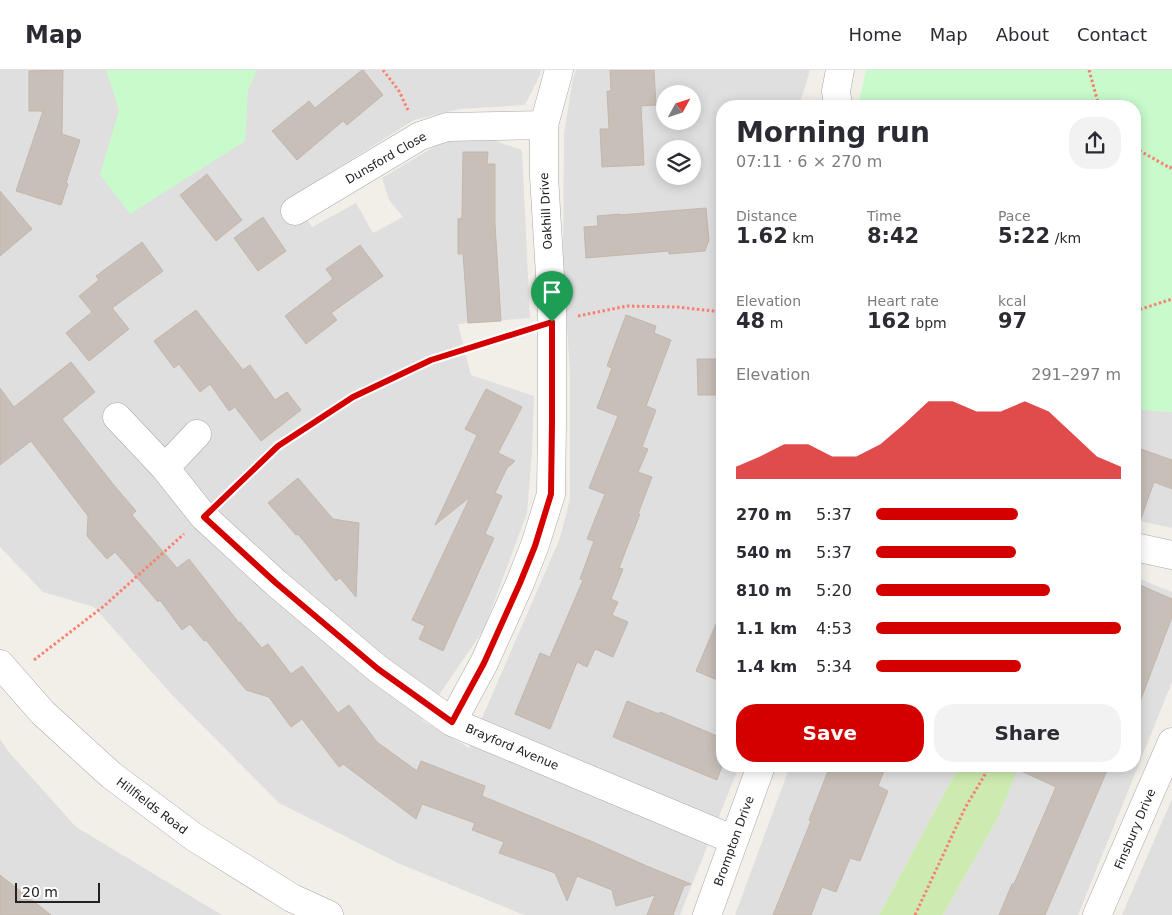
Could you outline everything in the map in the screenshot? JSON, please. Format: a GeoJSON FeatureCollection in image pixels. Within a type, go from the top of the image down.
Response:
{"type":"FeatureCollection","features":[{"type":"Feature","properties":{"kind":"street","name":"Oakhill Drive"},"geometry":{"type":"LineString","coordinates":[[452,722],[484,663],[520,583],[535,546],[551,494],[552,322],[544,176],[544,125],[559,70]]}},
{"type":"Feature","properties":{"kind":"street"},"geometry":{"type":"LineString","coordinates":[[837,100],[836,91],[840,70]]}},
{"type":"Feature","properties":{"kind":"street","name":"Dunsford Close"},"geometry":{"type":"LineString","coordinates":[[295,211],[420,136],[447,126],[544,125]]}},
{"type":"Feature","properties":{"kind":"street","name":"Brayford Avenue"},"geometry":{"type":"LineString","coordinates":[[117,416],[165,468],[204,517],[276,583],[378,669],[452,722],[734,840]]}},
{"type":"Feature","properties":{"kind":"street"},"geometry":{"type":"LineString","coordinates":[[165,468],[197,434]]}},
{"type":"Feature","properties":{"kind":"street"},"geometry":{"type":"LineString","coordinates":[[1141,548],[1172,555]]}},
{"type":"Feature","properties":{"kind":"street","name":"Hillfields Road"},"geometry":{"type":"LineString","coordinates":[[6,671],[43,713],[111,775],[194,837],[292,898],[329,915]]}},
{"type":"Feature","properties":{"kind":"street","name":"Finsbury Drive"},"geometry":{"type":"LineString","coordinates":[[1097,915],[1172,742]]}},
{"type":"Feature","properties":{"kind":"street","name":"Brompton Drive"},"geometry":{"type":"LineString","coordinates":[[707,915],[759,772]]}},
{"type":"Feature","properties":{"kind":"path"},"geometry":{"type":"LineString","coordinates":[[383,70],[399,91],[420,136]]}},
{"type":"Feature","properties":{"kind":"path"},"geometry":{"type":"LineString","coordinates":[[1089,70],[1097,100]]}},
{"type":"Feature","properties":{"kind":"path"},"geometry":{"type":"LineString","coordinates":[[1141,152],[1171,169]]}},
{"type":"Feature","properties":{"kind":"path"},"geometry":{"type":"LineString","coordinates":[[1141,309],[1172,299]]}},
{"type":"Feature","properties":{"kind":"path"},"geometry":{"type":"LineString","coordinates":[[6,671],[104,606],[204,517],[278,446],[353,397],[431,360],[552,322],[627,306],[678,307],[716,311]]}},
{"type":"Feature","properties":{"kind":"path"},"geometry":{"type":"LineString","coordinates":[[915,915],[965,808],[986,772]]}},
{"type":"Feature","properties":{"kind":"shaded area"},"geometry":{"type":"Polygon","coordinates":[[[0,70],[541,70],[525,105],[460,109],[414,120],[292,197],[312,227],[356,203],[373,233],[403,217],[389,200],[382,178],[447,139],[490,139],[522,150],[530,318],[458,324],[471,375],[534,396],[527,513],[484,629],[422,720],[469,748],[560,538],[570,499],[570,375],[563,260],[564,133],[576,70],[810,70],[801,100],[716,100],[716,772],[737,772],[680,915],[524,915],[398,863],[279,803],[173,696],[94,607],[43,592],[0,547],[0,70]]]}},
{"type":"Feature","properties":{"kind":"shaded area"},"geometry":{"type":"Polygon","coordinates":[[[1141,409],[1172,412],[1172,528],[1141,521],[1141,409]]]}},
{"type":"Feature","properties":{"kind":"shaded area"},"geometry":{"type":"Polygon","coordinates":[[[1141,579],[1172,592],[1172,682],[1141,759],[1141,579]]]}},
{"type":"Feature","properties":{"kind":"shaded area"},"geometry":{"type":"Polygon","coordinates":[[[0,739],[8,751],[76,827],[222,915],[0,915],[0,739]]]}},
{"type":"Feature","properties":{"kind":"shaded area"},"geometry":{"type":"Polygon","coordinates":[[[788,772],[956,772],[879,915],[735,915],[788,772]]]}},
{"type":"Feature","properties":{"kind":"shaded area"},"geometry":{"type":"Polygon","coordinates":[[[1017,772],[1136,772],[1078,915],[943,915],[999,816],[1017,772]]]}},
{"type":"Feature","properties":{"kind":"shaded area"},"geometry":{"type":"Polygon","coordinates":[[[1172,799],[1172,915],[1122,915],[1172,799]]]}},
{"type":"Feature","properties":{"kind":"green space"},"geometry":{"type":"Polygon","coordinates":[[[106,70],[257,70],[248,90],[245,141],[130,214],[100,175],[119,110],[106,70]]]}},
{"type":"Feature","properties":{"kind":"green space"},"geometry":{"type":"Polygon","coordinates":[[[866,70],[1172,70],[1172,412],[1141,409],[1141,100],[859,100],[866,70]]]}},
{"type":"Feature","properties":{"kind":"green space"},"geometry":{"type":"Polygon","coordinates":[[[956,772],[1017,772],[999,816],[943,915],[879,915],[956,772]]]}},
{"type":"Feature","properties":{"kind":"building"},"geometry":{"type":"Polygon","coordinates":[[[63,70],[62,134],[80,140],[61,205],[16,191],[43,111],[29,111],[29,71],[63,70]]]}},
{"type":"Feature","properties":{"kind":"building"},"geometry":{"type":"Polygon","coordinates":[[[362,70],[383,95],[347,125],[343,121],[297,160],[272,131],[309,101],[315,108],[362,70]]]}},
{"type":"Feature","properties":{"kind":"building"},"geometry":{"type":"Polygon","coordinates":[[[610,70],[654,70],[656,105],[641,106],[644,165],[602,167],[600,129],[609,129],[607,91],[611,91],[610,70]]]}},
{"type":"Feature","properties":{"kind":"building"},"geometry":{"type":"Polygon","coordinates":[[[463,152],[488,152],[487,164],[495,164],[495,224],[501,321],[468,323],[463,254],[458,254],[458,219],[462,218],[463,152]]]}},
{"type":"Feature","properties":{"kind":"building"},"geometry":{"type":"Polygon","coordinates":[[[207,174],[242,220],[216,241],[180,195],[207,174]]]}},
{"type":"Feature","properties":{"kind":"building"},"geometry":{"type":"Polygon","coordinates":[[[0,191],[32,229],[0,256],[0,191]]]}},
{"type":"Feature","properties":{"kind":"building"},"geometry":{"type":"Polygon","coordinates":[[[706,208],[709,240],[705,251],[669,254],[669,251],[586,258],[584,227],[598,226],[597,216],[706,208]]]}},
{"type":"Feature","properties":{"kind":"building"},"geometry":{"type":"Polygon","coordinates":[[[263,217],[286,251],[258,271],[234,238],[263,217]]]}},
{"type":"Feature","properties":{"kind":"building"},"geometry":{"type":"Polygon","coordinates":[[[142,242],[163,271],[112,308],[129,329],[89,361],[66,333],[92,312],[79,296],[99,280],[96,276],[142,242]]]}},
{"type":"Feature","properties":{"kind":"building"},"geometry":{"type":"Polygon","coordinates":[[[360,245],[383,276],[331,313],[337,320],[306,344],[285,316],[333,279],[326,269],[360,245]]]}},
{"type":"Feature","properties":{"kind":"building"},"geometry":{"type":"Polygon","coordinates":[[[196,310],[243,370],[250,365],[275,400],[287,392],[301,410],[261,441],[235,407],[229,411],[210,384],[200,392],[179,364],[174,368],[154,341],[196,310]]]}},
{"type":"Feature","properties":{"kind":"building"},"geometry":{"type":"Polygon","coordinates":[[[626,315],[656,326],[654,333],[671,340],[646,406],[656,410],[642,447],[648,449],[638,472],[652,477],[619,568],[623,569],[611,599],[618,602],[612,615],[628,622],[613,657],[595,649],[587,667],[577,662],[550,729],[515,714],[540,653],[550,657],[583,580],[580,579],[594,541],[587,539],[605,494],[589,488],[618,416],[597,408],[612,368],[607,366],[626,315]]]}},
{"type":"Feature","properties":{"kind":"building"},"geometry":{"type":"Polygon","coordinates":[[[697,359],[716,359],[716,395],[698,395],[697,359]]]}},
{"type":"Feature","properties":{"kind":"building"},"geometry":{"type":"Polygon","coordinates":[[[71,362],[95,392],[62,419],[136,511],[132,515],[177,568],[189,559],[239,623],[262,648],[268,644],[291,674],[302,666],[338,713],[349,705],[377,742],[417,771],[421,761],[485,786],[482,796],[691,884],[684,886],[673,915],[647,915],[655,895],[616,906],[612,890],[577,876],[567,901],[555,873],[499,853],[504,842],[472,830],[475,823],[422,804],[416,819],[343,764],[339,767],[302,719],[291,727],[269,697],[246,690],[206,640],[204,641],[190,624],[182,630],[160,600],[158,602],[115,552],[107,559],[87,536],[88,516],[31,441],[0,465],[0,388],[14,407],[71,362]]]}},
{"type":"Feature","properties":{"kind":"building"},"geometry":{"type":"Polygon","coordinates":[[[486,389],[522,407],[498,453],[515,461],[507,468],[495,493],[502,496],[485,534],[494,538],[443,651],[419,639],[425,626],[412,620],[470,497],[435,525],[477,435],[465,429],[486,389]]]}},
{"type":"Feature","properties":{"kind":"building"},"geometry":{"type":"Polygon","coordinates":[[[1141,449],[1172,460],[1172,489],[1154,482],[1141,519],[1141,449]]]}},
{"type":"Feature","properties":{"kind":"building"},"geometry":{"type":"Polygon","coordinates":[[[298,478],[333,519],[359,523],[356,597],[340,578],[336,581],[298,534],[296,535],[268,503],[298,478]]]}},
{"type":"Feature","properties":{"kind":"building"},"geometry":{"type":"Polygon","coordinates":[[[1141,585],[1172,599],[1172,617],[1141,699],[1141,585]]]}},
{"type":"Feature","properties":{"kind":"building"},"geometry":{"type":"Polygon","coordinates":[[[716,624],[716,679],[696,671],[716,624]]]}},
{"type":"Feature","properties":{"kind":"building"},"geometry":{"type":"Polygon","coordinates":[[[627,701],[659,714],[660,712],[716,735],[716,772],[720,772],[717,780],[613,737],[627,701]]]}},
{"type":"Feature","properties":{"kind":"building"},"geometry":{"type":"Polygon","coordinates":[[[828,772],[884,772],[878,786],[888,791],[860,861],[850,858],[836,892],[822,887],[811,915],[773,915],[811,821],[809,820],[828,772]]]}},
{"type":"Feature","properties":{"kind":"building"},"geometry":{"type":"Polygon","coordinates":[[[1023,772],[1106,772],[1045,915],[999,915],[1012,884],[1014,884],[1056,787],[1023,772]]]}},
{"type":"Feature","properties":{"kind":"building"},"geometry":{"type":"Polygon","coordinates":[[[0,875],[51,915],[0,915],[0,875]]]}},
{"type":"Feature","properties":{"kind":"route"},"geometry":{"type":"LineString","coordinates":[[552,322],[551,494],[535,546],[520,583],[484,663],[452,722],[378,669],[276,583],[204,517],[278,446],[353,397],[431,360],[552,322]]}}]}
